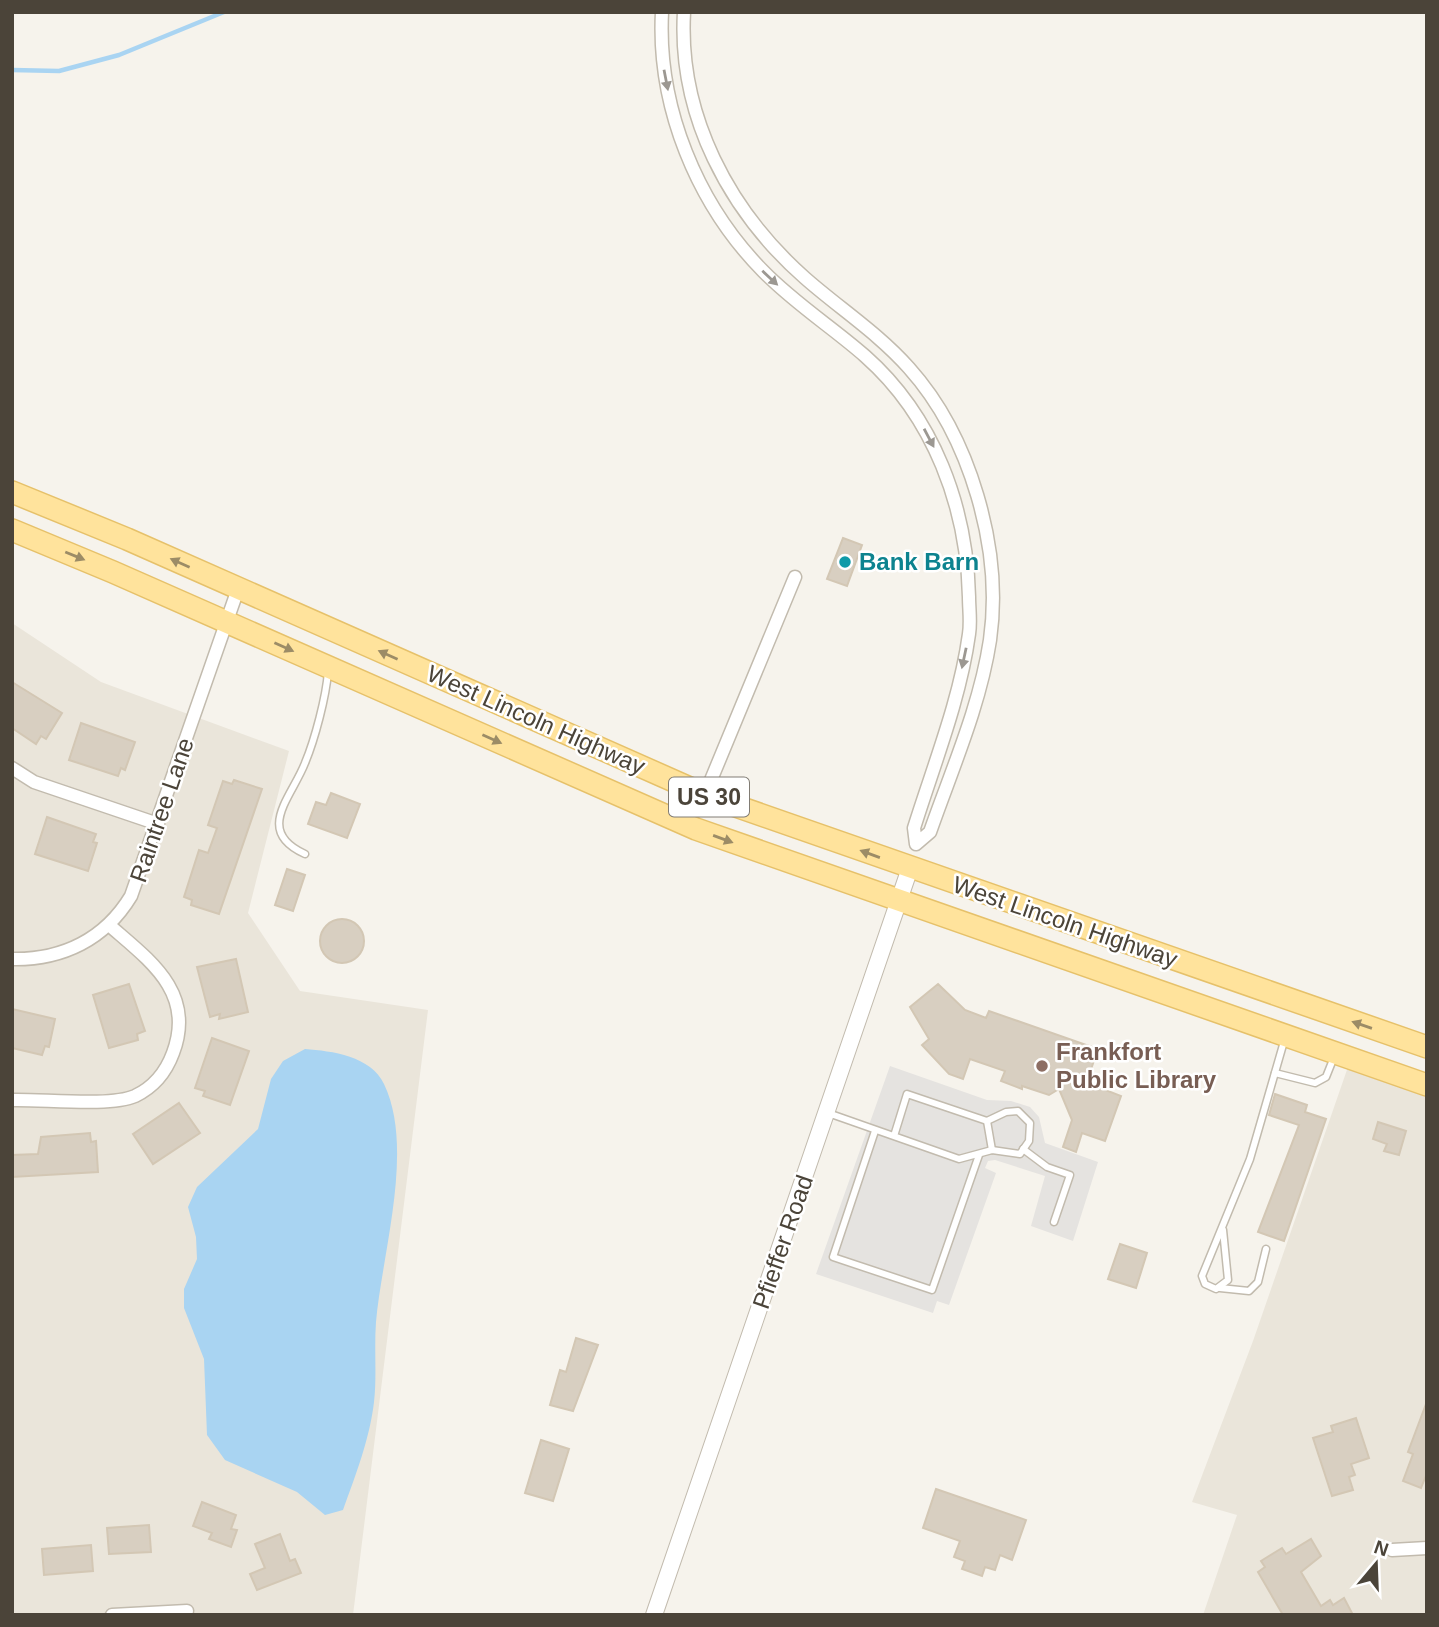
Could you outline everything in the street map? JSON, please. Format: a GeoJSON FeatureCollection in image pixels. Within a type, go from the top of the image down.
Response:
{"type":"FeatureCollection","features":[{"type":"Feature","properties":{"kind":"main road","name":"West Lincoln Highway"},"geometry":{"type":"LineString","coordinates":[[12,492],[710,797],[910,869],[1427,1047]]}},
{"type":"Feature","properties":{"kind":"main road","name":"West Lincoln Highway"},"geometry":{"type":"LineString","coordinates":[[12,530],[696,829],[1427,1084]]}},
{"type":"Feature","properties":{"kind":"street"},"geometry":{"type":"LineString","coordinates":[[662,12],[664,70],[675,125],[691,165],[724,225],[762,271],[866,357],[900,393],[928,434],[948,476],[960,516],[968,573],[970,632],[957,692],[914,828],[916,844],[910,869]]}},
{"type":"Feature","properties":{"kind":"street"},"geometry":{"type":"LineString","coordinates":[[684,12],[688,75],[698,124],[719,170],[744,213],[766,241],[806,279],[882,340],[910,369],[938,406],[974,485],[991,566],[990,638],[978,692],[930,832],[916,844]]}},
{"type":"Feature","properties":{"kind":"street"},"geometry":{"type":"LineString","coordinates":[[710,797],[711,780],[795,577]]}},
{"type":"Feature","properties":{"kind":"street","name":"Raintree Lane"},"geometry":{"type":"LineString","coordinates":[[12,960],[60,954],[95,937],[109,925],[138,883],[238,589]]}},
{"type":"Feature","properties":{"kind":"street"},"geometry":{"type":"LineString","coordinates":[[12,768],[34,782],[158,824]]}},
{"type":"Feature","properties":{"kind":"street","name":"Pfieffer Road"},"geometry":{"type":"LineString","coordinates":[[654,1615],[910,869]]}},
{"type":"Feature","properties":{"kind":"street"},"geometry":{"type":"LineString","coordinates":[[12,1100],[115,1101],[135,1096],[154,1083],[167,1069],[176,1046],[176,996],[150,961],[109,925]]}},
{"type":"Feature","properties":{"kind":"street"},"geometry":{"type":"LineString","coordinates":[[1392,1550],[1427,1548]]}},
{"type":"Feature","properties":{"kind":"street"},"geometry":{"type":"LineString","coordinates":[[112,1615],[187,1611]]}},
{"type":"Feature","properties":{"kind":"lane"},"geometry":{"type":"LineString","coordinates":[[305,854],[288,846],[279,830],[280,809],[305,763],[328,667]]}},
{"type":"Feature","properties":{"kind":"lane"},"geometry":{"type":"LineString","coordinates":[[1266,1250],[1258,1282],[1249,1291],[1205,1284],[1202,1276],[1250,1159],[1286,1036]]}},
{"type":"Feature","properties":{"kind":"lane"},"geometry":{"type":"LineString","coordinates":[[1275,1073],[1315,1083],[1326,1077],[1335,1053]]}},
{"type":"Feature","properties":{"kind":"lane"},"geometry":{"type":"LineString","coordinates":[[828,1113],[959,1159],[992,1150],[1008,1154],[1020,1153],[1029,1141],[1030,1124],[1018,1111],[1006,1112],[987,1121],[907,1094],[894,1136]]}},
{"type":"Feature","properties":{"kind":"lane"},"geometry":{"type":"LineString","coordinates":[[987,1121],[992,1150]]}},
{"type":"Feature","properties":{"kind":"lane"},"geometry":{"type":"LineString","coordinates":[[875,1130],[834,1256],[932,1290],[979,1155]]}},
{"type":"Feature","properties":{"kind":"lane"},"geometry":{"type":"LineString","coordinates":[[1023,1149],[1047,1167],[1070,1175],[1054,1222]]}},
{"type":"Feature","properties":{"kind":"lane"},"geometry":{"type":"LineString","coordinates":[[1220,1288],[1228,1280],[1223,1230]]}},
{"type":"Feature","properties":{"kind":"shaded area"},"geometry":{"type":"Polygon","coordinates":[[[12,623],[101,682],[289,751],[248,913],[300,991],[428,1010],[353,1615],[12,1615],[12,623]]]}},
{"type":"Feature","properties":{"kind":"shaded area"},"geometry":{"type":"Polygon","coordinates":[[[1349,1064],[1427,1090],[1427,1615],[1203,1615],[1237,1515],[1192,1502],[1253,1341],[1349,1064]]]}},
{"type":"Feature","properties":{"kind":"shaded area"},"geometry":{"type":"Polygon","coordinates":[[[890,1066],[987,1100],[1011,1101],[1030,1107],[1039,1117],[1045,1143],[1098,1162],[1073,1241],[1031,1226],[1045,1176],[995,1160],[988,1161],[985,1168],[996,1173],[949,1305],[937,1301],[933,1313],[816,1274],[890,1066]]]}},
{"type":"Feature","properties":{"kind":"water"},"geometry":{"type":"Polygon","coordinates":[[[305,1049],[350,1057],[370,1067],[384,1084],[393,1110],[397,1139],[394,1202],[376,1322],[372,1416],[362,1457],[343,1510],[325,1515],[297,1492],[225,1460],[207,1435],[204,1359],[184,1308],[184,1289],[197,1259],[196,1237],[188,1207],[197,1187],[258,1129],[271,1079],[283,1061],[305,1049]]]}},
{"type":"Feature","properties":{"kind":"building","name":"Bank Barn"},"geometry":{"type":"Polygon","coordinates":[[[843,538],[862,545],[847,586],[827,579],[843,538]]]}},
{"type":"Feature","properties":{"kind":"building"},"geometry":{"type":"Polygon","coordinates":[[[12,682],[62,713],[46,739],[41,736],[36,744],[12,728],[12,682]]]}},
{"type":"Feature","properties":{"kind":"building"},"geometry":{"type":"Polygon","coordinates":[[[81,723],[135,742],[125,770],[121,768],[118,776],[69,760],[81,723]]]}},
{"type":"Feature","properties":{"kind":"building"},"geometry":{"type":"Polygon","coordinates":[[[234,780],[262,789],[219,914],[191,905],[192,900],[184,897],[199,850],[208,853],[217,828],[208,825],[223,781],[232,784],[234,780]]]}},
{"type":"Feature","properties":{"kind":"building"},"geometry":{"type":"Polygon","coordinates":[[[331,793],[360,804],[347,838],[308,824],[316,802],[326,805],[331,793]]]}},
{"type":"Feature","properties":{"kind":"building"},"geometry":{"type":"Polygon","coordinates":[[[47,817],[96,834],[93,842],[97,843],[88,871],[35,854],[47,817]]]}},
{"type":"Feature","properties":{"kind":"building"},"geometry":{"type":"Polygon","coordinates":[[[287,869],[305,875],[293,911],[275,905],[287,869]]]}},
{"type":"Feature","properties":{"kind":"building"},"geometry":{"type":"Polygon","coordinates":[[[342,919],[351,920],[358,925],[363,932],[363,950],[358,957],[351,962],[342,963],[333,962],[326,957],[321,950],[320,941],[321,932],[326,925],[333,920],[342,919]]]}},
{"type":"Feature","properties":{"kind":"building"},"geometry":{"type":"Polygon","coordinates":[[[236,959],[248,1012],[219,1019],[220,1014],[210,1017],[197,967],[236,959]]]}},
{"type":"Feature","properties":{"kind":"building"},"geometry":{"type":"Polygon","coordinates":[[[129,984],[145,1031],[137,1034],[138,1040],[109,1048],[93,995],[129,984]]]}},
{"type":"Feature","properties":{"kind":"building","name":"Frankfort Public Library"},"geometry":{"type":"Polygon","coordinates":[[[938,984],[965,1010],[986,1018],[989,1011],[1098,1049],[1089,1075],[1095,1086],[1121,1096],[1105,1141],[1082,1133],[1076,1152],[1063,1147],[1072,1120],[1059,1089],[1049,1095],[1022,1086],[1022,1089],[1001,1081],[1005,1071],[970,1059],[963,1079],[949,1074],[922,1045],[929,1039],[910,1007],[938,984]]]}},
{"type":"Feature","properties":{"kind":"building"},"geometry":{"type":"Polygon","coordinates":[[[12,1009],[55,1019],[49,1047],[45,1046],[42,1055],[12,1048],[12,1009]]]}},
{"type":"Feature","properties":{"kind":"building"},"geometry":{"type":"Polygon","coordinates":[[[212,1038],[249,1051],[230,1105],[203,1096],[205,1091],[195,1088],[212,1038]]]}},
{"type":"Feature","properties":{"kind":"building"},"geometry":{"type":"Polygon","coordinates":[[[1275,1094],[1307,1105],[1305,1112],[1326,1119],[1284,1241],[1258,1232],[1299,1125],[1269,1115],[1275,1094]]]}},
{"type":"Feature","properties":{"kind":"building"},"geometry":{"type":"Polygon","coordinates":[[[179,1103],[200,1133],[153,1164],[133,1134],[179,1103]]]}},
{"type":"Feature","properties":{"kind":"building"},"geometry":{"type":"Polygon","coordinates":[[[1378,1122],[1406,1131],[1399,1155],[1384,1151],[1387,1144],[1373,1139],[1378,1122]]]}},
{"type":"Feature","properties":{"kind":"building"},"geometry":{"type":"Polygon","coordinates":[[[90,1133],[91,1142],[96,1141],[98,1172],[12,1177],[12,1155],[38,1154],[41,1137],[90,1133]]]}},
{"type":"Feature","properties":{"kind":"building"},"geometry":{"type":"Polygon","coordinates":[[[1120,1244],[1147,1253],[1136,1288],[1108,1279],[1120,1244]]]}},
{"type":"Feature","properties":{"kind":"building"},"geometry":{"type":"Polygon","coordinates":[[[576,1338],[598,1345],[573,1411],[550,1405],[560,1370],[566,1372],[576,1338]]]}},
{"type":"Feature","properties":{"kind":"building"},"geometry":{"type":"Polygon","coordinates":[[[1426,1404],[1427,1473],[1421,1488],[1403,1481],[1413,1454],[1408,1452],[1426,1404]]]}},
{"type":"Feature","properties":{"kind":"building"},"geometry":{"type":"Polygon","coordinates":[[[1356,1418],[1369,1458],[1351,1464],[1355,1475],[1349,1477],[1353,1490],[1332,1496],[1313,1438],[1333,1432],[1331,1426],[1356,1418]]]}},
{"type":"Feature","properties":{"kind":"building"},"geometry":{"type":"Polygon","coordinates":[[[541,1440],[569,1449],[553,1501],[525,1493],[541,1440]]]}},
{"type":"Feature","properties":{"kind":"building"},"geometry":{"type":"Polygon","coordinates":[[[936,1489],[1026,1520],[1012,1560],[1000,1555],[995,1570],[985,1567],[982,1576],[962,1569],[965,1561],[954,1557],[960,1541],[923,1528],[936,1489]]]}},
{"type":"Feature","properties":{"kind":"building"},"geometry":{"type":"Polygon","coordinates":[[[202,1502],[236,1515],[231,1529],[237,1530],[231,1547],[209,1539],[212,1533],[193,1526],[202,1502]]]}},
{"type":"Feature","properties":{"kind":"building"},"geometry":{"type":"Polygon","coordinates":[[[149,1525],[151,1552],[109,1554],[107,1528],[149,1525]]]}},
{"type":"Feature","properties":{"kind":"building"},"geometry":{"type":"Polygon","coordinates":[[[280,1534],[290,1561],[295,1559],[301,1573],[257,1590],[250,1574],[265,1568],[255,1544],[280,1534]]]}},
{"type":"Feature","properties":{"kind":"building"},"geometry":{"type":"Polygon","coordinates":[[[1311,1539],[1321,1556],[1301,1572],[1321,1606],[1330,1600],[1333,1605],[1344,1598],[1353,1615],[1283,1615],[1258,1572],[1265,1567],[1261,1561],[1282,1548],[1286,1554],[1311,1539]]]}},
{"type":"Feature","properties":{"kind":"building"},"geometry":{"type":"Polygon","coordinates":[[[91,1545],[93,1571],[44,1575],[42,1549],[91,1545]]]}},
{"type":"Feature","properties":{"kind":"waterway"},"geometry":{"type":"LineString","coordinates":[[12,70],[59,71],[119,55],[224,12]]}},
{"type":"Feature","properties":{"kind":"place","name":"Bank Barn"},"geometry":{"type":"Point","coordinates":[845,562]}},
{"type":"Feature","properties":{"kind":"place","name":"Frankfort Public Library"},"geometry":{"type":"Point","coordinates":[1042,1066]}}]}
